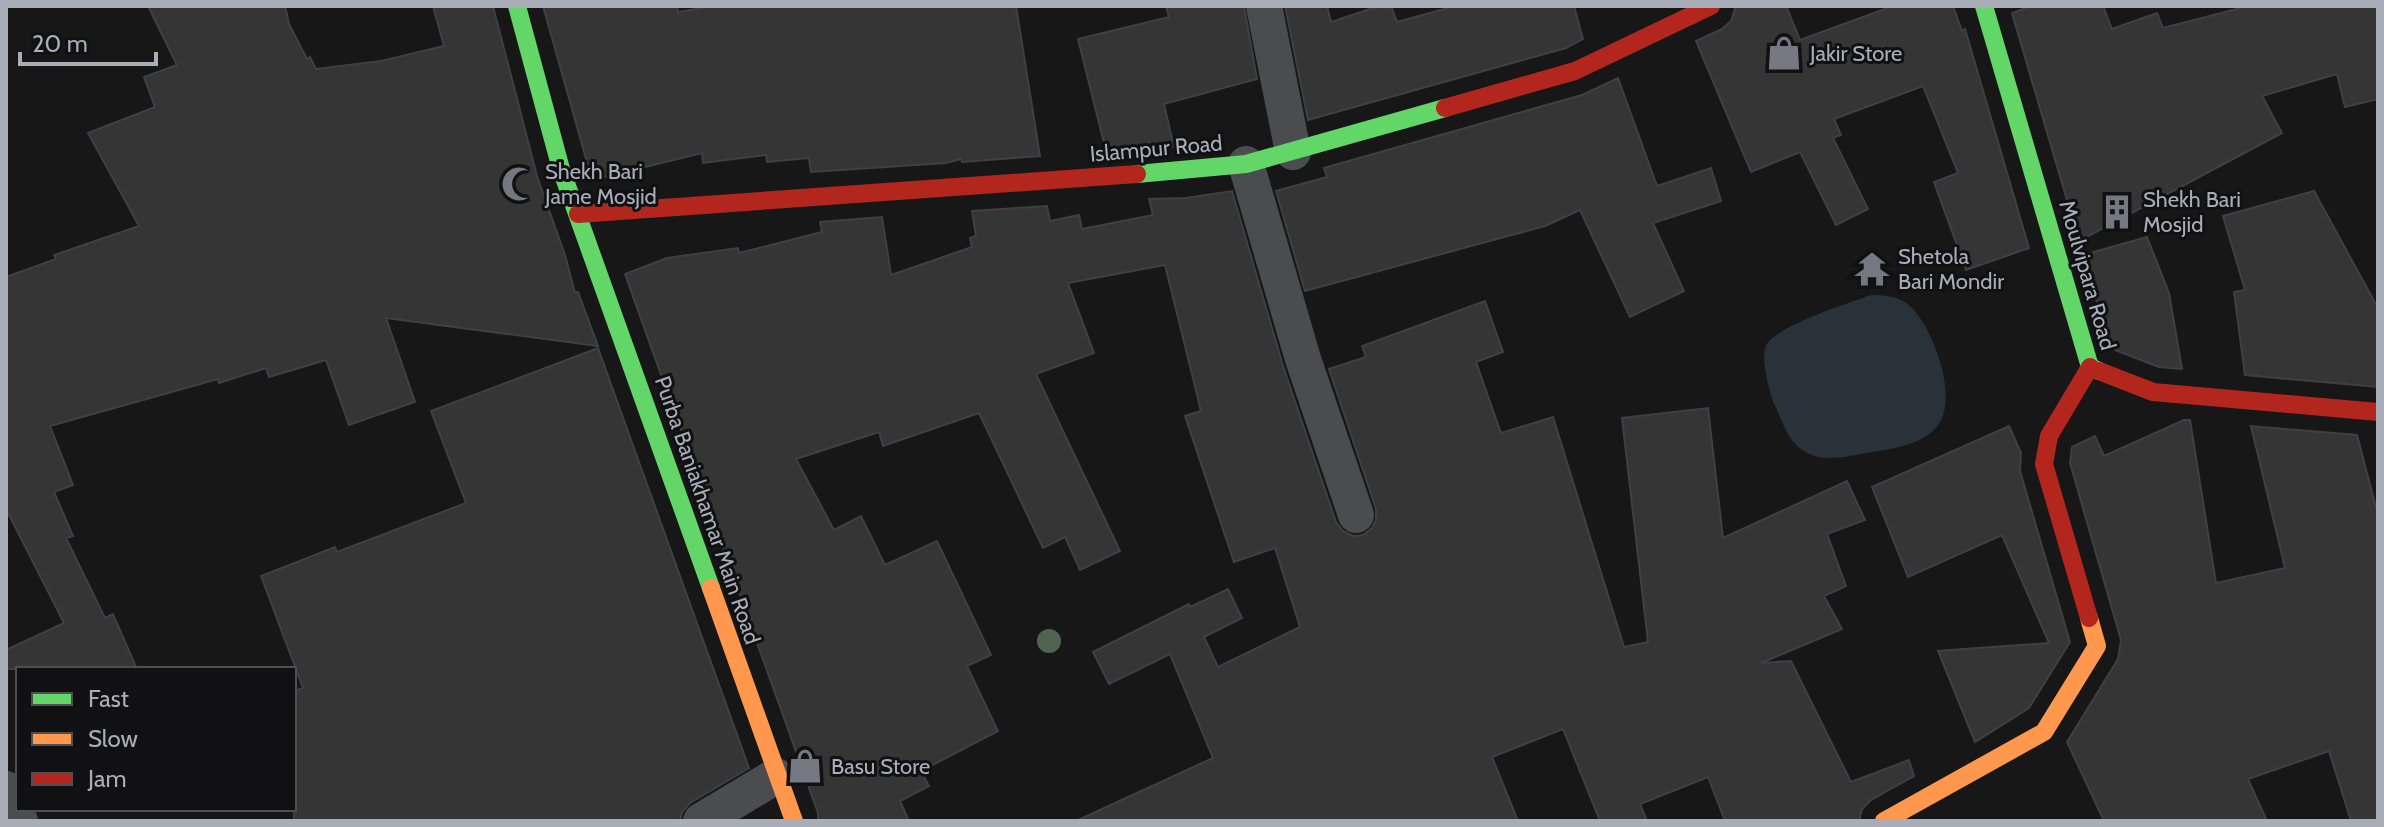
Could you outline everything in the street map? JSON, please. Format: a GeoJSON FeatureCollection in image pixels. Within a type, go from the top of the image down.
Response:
{"type":"FeatureCollection","features":[{"type":"Feature","properties":{"kind":"street","name":"Purba Baniakhamar Main Road"},"geometry":{"type":"LineString","coordinates":[[517,6],[561,169],[794,821]]}},
{"type":"Feature","properties":{"kind":"street"},"geometry":{"type":"LineString","coordinates":[[1264,6],[1293,152]]}},
{"type":"Feature","properties":{"kind":"street","name":"Islampur Road"},"geometry":{"type":"LineString","coordinates":[[578,214],[1246,164],[1575,71],[1711,6]]}},
{"type":"Feature","properties":{"kind":"street","name":"Moulvipara Road"},"geometry":{"type":"LineString","coordinates":[[1984,6],[2090,367],[2153,392],[2378,412]]}},
{"type":"Feature","properties":{"kind":"street"},"geometry":{"type":"LineString","coordinates":[[1246,164],[1303,359],[1356,515]]}},
{"type":"Feature","properties":{"kind":"street"},"geometry":{"type":"LineString","coordinates":[[1884,821],[2044,732],[2097,646],[2044,464],[2049,436],[2090,367]]}},
{"type":"Feature","properties":{"kind":"street"},"geometry":{"type":"LineString","coordinates":[[701,821],[776,776]]}},
{"type":"Feature","properties":{"kind":"street"},"geometry":{"type":"LineString","coordinates":[[6,789],[20,821]]}},
{"type":"Feature","properties":{"kind":"shaded area"},"geometry":{"type":"Polygon","coordinates":[[[1871,295],[1902,300],[1920,318],[1942,367],[1945,403],[1942,418],[1928,435],[1905,446],[1842,457],[1812,455],[1793,442],[1782,423],[1768,385],[1764,357],[1767,344],[1785,329],[1871,295]]]}},
{"type":"Feature","properties":{"kind":"building"},"geometry":{"type":"Polygon","coordinates":[[[148,6],[285,6],[289,24],[307,59],[310,57],[316,69],[381,61],[444,46],[433,6],[493,6],[537,176],[575,293],[578,292],[598,346],[386,318],[415,402],[349,425],[326,360],[269,377],[266,368],[219,383],[218,379],[50,426],[73,485],[54,492],[73,536],[66,538],[105,618],[113,614],[136,667],[6,669],[6,650],[64,623],[6,509],[6,277],[56,259],[54,255],[139,226],[88,133],[155,107],[144,77],[177,65],[148,6]]]}},
{"type":"Feature","properties":{"kind":"building"},"geometry":{"type":"Polygon","coordinates":[[[543,6],[677,6],[678,12],[714,6],[1016,6],[1040,156],[962,162],[961,159],[946,163],[811,172],[809,158],[767,162],[766,155],[703,163],[702,153],[592,180],[543,6]]]}},
{"type":"Feature","properties":{"kind":"building"},"geometry":{"type":"Polygon","coordinates":[[[1166,6],[1244,6],[1257,79],[1164,104],[1174,147],[1136,149],[1136,146],[1106,151],[1078,39],[1169,17],[1166,6]]]}},
{"type":"Feature","properties":{"kind":"building"},"geometry":{"type":"Polygon","coordinates":[[[1285,6],[1327,6],[1331,22],[1379,6],[1391,6],[1397,22],[1455,6],[1574,6],[1583,39],[1566,48],[1308,120],[1285,6]]]}},
{"type":"Feature","properties":{"kind":"building"},"geometry":{"type":"Polygon","coordinates":[[[1736,6],[1786,6],[1800,40],[1893,6],[1953,6],[1962,31],[1965,29],[2029,248],[1966,270],[1934,182],[1958,173],[1923,86],[1834,119],[1841,135],[1833,138],[1868,209],[1836,225],[1800,152],[1751,172],[1696,41],[1722,29],[1731,21],[1736,6]]]}},
{"type":"Feature","properties":{"kind":"building"},"geometry":{"type":"Polygon","coordinates":[[[2031,6],[2103,6],[2112,29],[2157,13],[2163,28],[2248,6],[2378,6],[2378,99],[2345,107],[2337,74],[2262,96],[2282,133],[2079,241],[2012,13],[2031,6]]]}},
{"type":"Feature","properties":{"kind":"building"},"geometry":{"type":"Polygon","coordinates":[[[1618,78],[1657,186],[1711,168],[1721,201],[1653,223],[1684,291],[1630,317],[1580,210],[1545,226],[1305,291],[1276,191],[1327,177],[1324,168],[1582,95],[1618,78]]]}},
{"type":"Feature","properties":{"kind":"building"},"geometry":{"type":"Polygon","coordinates":[[[1232,191],[1283,366],[1336,522],[1343,531],[1353,536],[1363,535],[1376,520],[1376,509],[1329,369],[1366,357],[1362,346],[1485,301],[1503,352],[1476,362],[1501,433],[1553,417],[1624,647],[1648,642],[1622,418],[1708,408],[1723,538],[1847,481],[1865,520],[1827,534],[1846,586],[1824,596],[1842,629],[1761,663],[1791,661],[1851,782],[1909,760],[1914,776],[1871,800],[1862,809],[1859,821],[1725,821],[1708,777],[1640,804],[1647,821],[1600,821],[1563,729],[1492,757],[1518,821],[1076,821],[1213,758],[1170,654],[1109,684],[1093,652],[1189,604],[1190,607],[1228,589],[1242,618],[1204,637],[1218,667],[1300,627],[1275,548],[1234,562],[1185,416],[1201,411],[1165,265],[1068,283],[1094,353],[1036,374],[1120,551],[1080,570],[1065,537],[1043,548],[979,413],[883,446],[879,432],[796,459],[834,530],[861,516],[885,565],[937,541],[991,655],[967,666],[998,731],[921,771],[929,786],[900,801],[909,821],[818,821],[818,813],[625,274],[667,258],[738,248],[739,253],[822,232],[820,222],[882,217],[891,275],[972,247],[970,238],[976,236],[972,211],[1047,206],[1050,221],[1079,215],[1082,229],[1153,215],[1149,199],[1186,198],[1232,191]]]}},
{"type":"Feature","properties":{"kind":"building"},"geometry":{"type":"Polygon","coordinates":[[[2314,191],[2378,308],[2378,387],[2245,375],[2234,292],[2245,290],[2223,216],[2314,191]]]}},
{"type":"Feature","properties":{"kind":"building"},"geometry":{"type":"Polygon","coordinates":[[[2147,237],[2169,293],[2182,369],[2159,367],[2115,350],[2101,316],[2083,255],[2147,237]]]}},
{"type":"Feature","properties":{"kind":"building"},"geometry":{"type":"Polygon","coordinates":[[[598,348],[749,768],[690,803],[682,812],[680,821],[294,821],[296,690],[303,688],[261,576],[335,547],[337,552],[466,503],[431,411],[598,348]]]}},
{"type":"Feature","properties":{"kind":"building"},"geometry":{"type":"Polygon","coordinates":[[[2190,420],[2216,583],[2285,568],[2251,426],[2357,435],[2378,515],[2378,821],[2351,821],[2329,751],[2248,779],[2267,821],[2104,821],[2067,742],[2118,659],[2121,640],[2070,463],[2072,447],[2095,436],[2104,456],[2190,420]]]}},
{"type":"Feature","properties":{"kind":"building"},"geometry":{"type":"Polygon","coordinates":[[[2009,426],[2021,453],[2020,471],[2070,642],[2029,708],[1975,742],[1938,651],[2049,643],[2002,535],[1908,577],[1872,487],[2009,426]]]}},
{"type":"Feature","properties":{"kind":"traffic: fast"},"geometry":{"type":"LineString","coordinates":[[517,6],[561,169],[711,588]]}},
{"type":"Feature","properties":{"kind":"traffic: fast"},"geometry":{"type":"LineString","coordinates":[[1984,6],[2090,367],[2099,371]]}},
{"type":"Feature","properties":{"kind":"traffic: fast"},"geometry":{"type":"LineString","coordinates":[[1137,174],[1246,164],[1445,108]]}},
{"type":"Feature","properties":{"kind":"traffic: slow"},"geometry":{"type":"LineString","coordinates":[[711,588],[794,821]]}},
{"type":"Feature","properties":{"kind":"traffic: slow"},"geometry":{"type":"LineString","coordinates":[[1884,821],[2044,732],[2097,646],[2089,618]]}},
{"type":"Feature","properties":{"kind":"traffic: jam"},"geometry":{"type":"LineString","coordinates":[[1445,108],[1575,71],[1711,6]]}},
{"type":"Feature","properties":{"kind":"traffic: jam"},"geometry":{"type":"LineString","coordinates":[[578,214],[1137,174]]}},
{"type":"Feature","properties":{"kind":"traffic: jam"},"geometry":{"type":"LineString","coordinates":[[2089,618],[2044,464],[2049,436],[2090,367]]}},
{"type":"Feature","properties":{"kind":"traffic: jam"},"geometry":{"type":"LineString","coordinates":[[2099,371],[2153,392],[2378,412]]}},
{"type":"Feature","properties":{"kind":"place","name":"Jakir Store"},"geometry":{"type":"Point","coordinates":[1784,53]}},
{"type":"Feature","properties":{"kind":"place","name":"Shekh Bari Jame Mosjid"},"geometry":{"type":"Point","coordinates":[519,184]}},
{"type":"Feature","properties":{"kind":"place","name":"Shekh Bari Mosjid"},"geometry":{"type":"Point","coordinates":[2117,212]}},
{"type":"Feature","properties":{"kind":"place","name":"Shetola Bari Mondir"},"geometry":{"type":"Point","coordinates":[1872,269]}},
{"type":"Feature","properties":{"kind":"place","name":"Basu Store"},"geometry":{"type":"Point","coordinates":[805,766]}}]}
